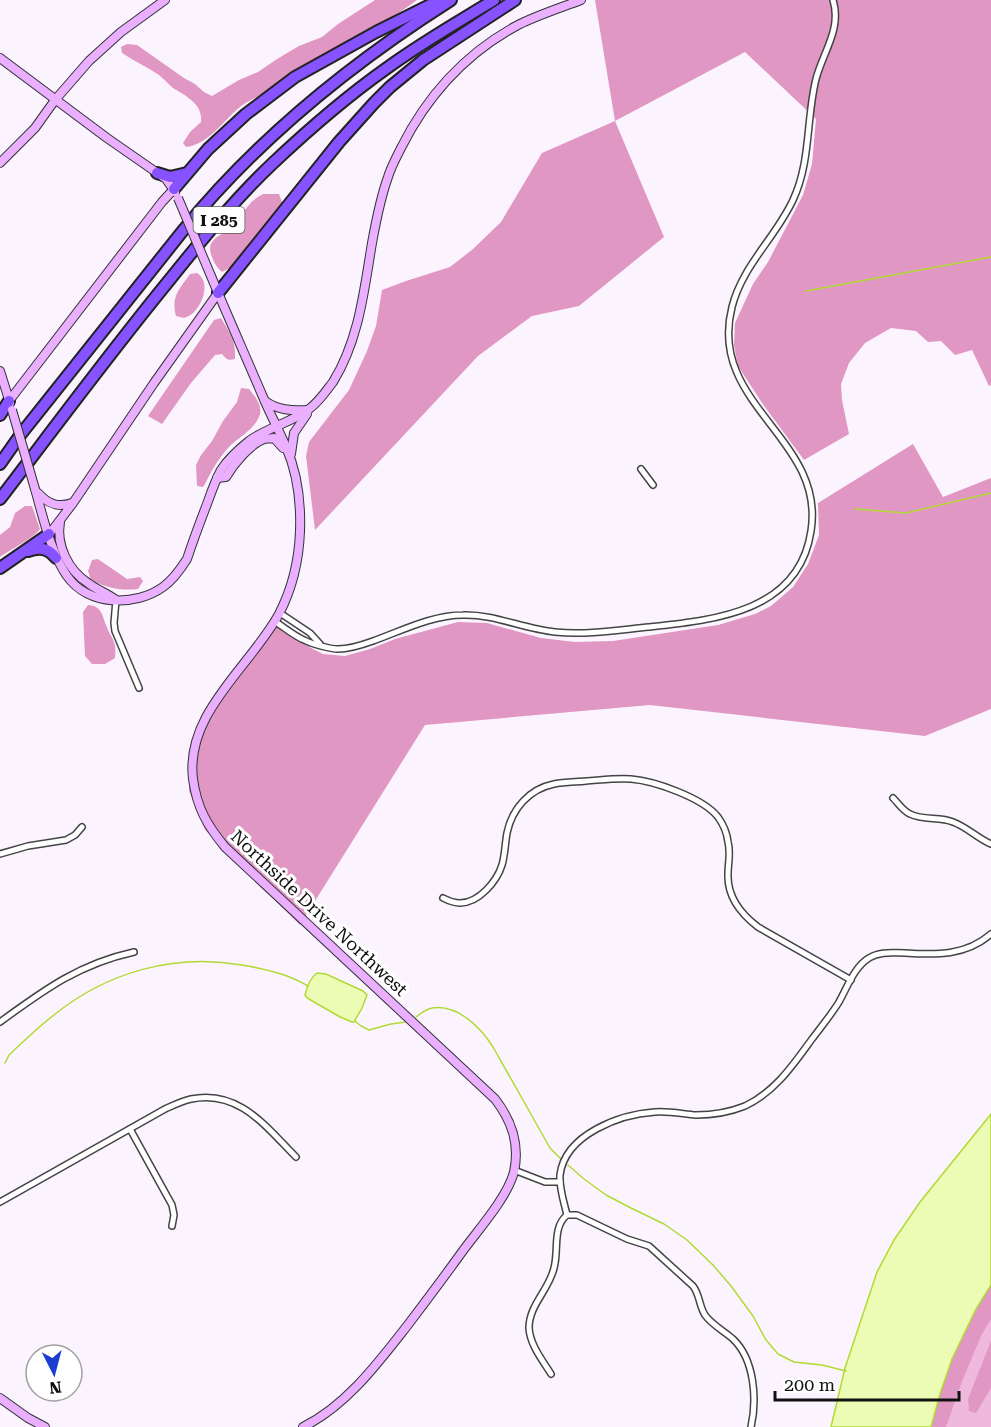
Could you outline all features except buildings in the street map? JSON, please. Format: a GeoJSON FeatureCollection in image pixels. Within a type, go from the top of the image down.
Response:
{"type":"FeatureCollection","features":[{"type":"Feature","properties":{"kind":"highway"},"geometry":{"type":"LineString","coordinates":[[176,194],[187,173],[208,149],[246,114],[295,77],[440,0]]}},
{"type":"Feature","properties":{"kind":"highway","name":"I 285"},"geometry":{"type":"LineString","coordinates":[[0,464],[28,425],[198,211],[231,176],[290,119],[335,81],[451,0]]}},
{"type":"Feature","properties":{"kind":"highway","name":"I 285"},"geometry":{"type":"LineString","coordinates":[[0,499],[144,310],[211,229],[271,165],[355,91],[425,42],[494,0]]}},
{"type":"Feature","properties":{"kind":"highway"},"geometry":{"type":"LineString","coordinates":[[218,293],[327,156],[390,87],[423,60],[515,0]]}},
{"type":"Feature","properties":{"kind":"highway"},"geometry":{"type":"LineString","coordinates":[[157,173],[175,177],[187,173]]}},
{"type":"Feature","properties":{"kind":"highway"},"geometry":{"type":"LineString","coordinates":[[0,416],[11,406]]}},
{"type":"Feature","properties":{"kind":"highway"},"geometry":{"type":"LineString","coordinates":[[0,568],[49,534]]}},
{"type":"Feature","properties":{"kind":"highway"},"geometry":{"type":"LineString","coordinates":[[16,555],[42,548],[56,558]]}},
{"type":"Feature","properties":{"kind":"street"},"geometry":{"type":"LineString","coordinates":[[0,163],[34,128],[76,75],[103,47],[165,0]]}},
{"type":"Feature","properties":{"kind":"street"},"geometry":{"type":"LineString","coordinates":[[290,459],[294,433],[332,382],[354,337],[382,194],[389,174],[414,123],[454,72],[479,50],[531,19],[581,0]]}},
{"type":"Feature","properties":{"kind":"street"},"geometry":{"type":"LineString","coordinates":[[274,621],[305,640],[331,648],[351,648],[432,620],[458,615],[485,616],[534,629],[594,633],[696,621],[733,614],[756,606],[788,581],[801,562],[809,542],[813,521],[811,496],[804,473],[794,456],[740,381],[731,355],[728,328],[739,286],[788,210],[800,185],[806,160],[815,81],[834,32],[836,20],[833,0]]}},
{"type":"Feature","properties":{"kind":"street","name":"Northside Drive Northwest"},"geometry":{"type":"LineString","coordinates":[[0,58],[166,179],[176,194],[290,459],[300,512],[299,540],[292,582],[274,621],[216,701],[200,729],[194,751],[192,772],[201,812],[225,847],[495,1099],[505,1113],[513,1132],[516,1151],[514,1170]]}},
{"type":"Feature","properties":{"kind":"street"},"geometry":{"type":"LineString","coordinates":[[11,406],[162,201],[176,194]]}},
{"type":"Feature","properties":{"kind":"street"},"geometry":{"type":"LineString","coordinates":[[49,534],[73,503],[218,293]]}},
{"type":"Feature","properties":{"kind":"street"},"geometry":{"type":"LineString","coordinates":[[0,371],[56,558],[66,576],[76,586],[107,601],[131,600],[147,596],[161,589],[174,578],[187,559],[217,478],[229,460],[261,433],[296,418],[310,409]]}},
{"type":"Feature","properties":{"kind":"street"},"geometry":{"type":"LineString","coordinates":[[264,400],[282,409],[310,409]]}},
{"type":"Feature","properties":{"kind":"street"},"geometry":{"type":"LineString","coordinates":[[217,478],[226,477],[248,449],[264,439],[274,438],[290,459]]}},
{"type":"Feature","properties":{"kind":"street"},"geometry":{"type":"LineString","coordinates":[[641,469],[653,485]]}},
{"type":"Feature","properties":{"kind":"street"},"geometry":{"type":"LineString","coordinates":[[35,489],[51,504],[60,506],[73,503]]}},
{"type":"Feature","properties":{"kind":"street"},"geometry":{"type":"LineString","coordinates":[[60,520],[58,532],[60,542],[73,569],[86,582],[116,600]]}},
{"type":"Feature","properties":{"kind":"street"},"geometry":{"type":"LineString","coordinates":[[116,600],[115,631],[139,688]]}},
{"type":"Feature","properties":{"kind":"street"},"geometry":{"type":"LineString","coordinates":[[279,613],[310,633],[322,645]]}},
{"type":"Feature","properties":{"kind":"street"},"geometry":{"type":"LineString","coordinates":[[443,898],[465,903],[482,894],[493,883],[503,862],[507,832],[512,817],[521,803],[534,792],[555,784],[618,779],[645,781],[687,796],[708,808],[719,818],[729,843],[730,889],[735,904],[746,918],[851,981]]}},
{"type":"Feature","properties":{"kind":"street"},"geometry":{"type":"LineString","coordinates":[[893,798],[911,815],[952,821],[991,844]]}},
{"type":"Feature","properties":{"kind":"street"},"geometry":{"type":"LineString","coordinates":[[0,854],[28,846],[66,840],[82,827]]}},
{"type":"Feature","properties":{"kind":"street"},"geometry":{"type":"LineString","coordinates":[[567,1215],[560,1182],[562,1166],[569,1152],[578,1142],[596,1130],[616,1119],[636,1113],[659,1111],[696,1115],[724,1112],[745,1106],[764,1094],[786,1075],[836,1007],[864,962],[886,952],[950,953],[969,948],[991,934]]}},
{"type":"Feature","properties":{"kind":"street"},"geometry":{"type":"LineString","coordinates":[[0,1022],[72,973],[118,955],[134,952]]}},
{"type":"Feature","properties":{"kind":"street"},"geometry":{"type":"LineString","coordinates":[[0,1202],[165,1109],[200,1097],[219,1098],[236,1103],[251,1112],[296,1157]]}},
{"type":"Feature","properties":{"kind":"street"},"geometry":{"type":"LineString","coordinates":[[130,1129],[172,1205],[174,1215],[172,1226]]}},
{"type":"Feature","properties":{"kind":"street"},"geometry":{"type":"LineString","coordinates":[[303,1427],[321,1417],[342,1400],[386,1353],[504,1195],[514,1170],[545,1182],[560,1182]]}},
{"type":"Feature","properties":{"kind":"street"},"geometry":{"type":"LineString","coordinates":[[551,1374],[531,1339],[530,1320],[533,1308],[554,1271],[558,1232],[562,1220],[567,1215],[577,1215],[627,1239],[649,1246],[693,1286],[705,1315],[734,1340],[748,1362],[753,1401],[751,1427]]}},
{"type":"Feature","properties":{"kind":"street"},"geometry":{"type":"LineString","coordinates":[[0,1398],[45,1427]]}},
{"type":"Feature","properties":{"kind":"shaded area"},"geometry":{"type":"Polygon","coordinates":[[[375,0],[417,0],[377,26],[300,67],[237,109],[203,141],[186,147],[183,143],[190,132],[201,122],[196,105],[159,75],[122,53],[121,47],[127,44],[137,45],[212,96],[258,72],[299,46],[322,37],[375,0]]]}},
{"type":"Feature","properties":{"kind":"shaded area"},"geometry":{"type":"Polygon","coordinates":[[[595,0],[991,0],[991,385],[989,386],[972,350],[955,355],[941,341],[928,342],[916,331],[891,328],[865,343],[849,363],[841,384],[849,434],[804,460],[738,366],[734,345],[735,323],[753,284],[768,262],[803,195],[812,164],[816,119],[745,52],[615,121],[595,0]]]}},
{"type":"Feature","properties":{"kind":"shaded area"},"geometry":{"type":"Polygon","coordinates":[[[615,121],[664,237],[579,306],[532,316],[478,356],[315,530],[306,456],[309,442],[349,390],[376,326],[382,290],[450,267],[501,222],[542,153],[615,121]]]}},
{"type":"Feature","properties":{"kind":"shaded area"},"geometry":{"type":"Polygon","coordinates":[[[263,194],[279,194],[282,202],[280,209],[235,265],[222,272],[212,257],[210,247],[212,243],[233,226],[251,202],[263,194]]]}},
{"type":"Feature","properties":{"kind":"shaded area"},"geometry":{"type":"Polygon","coordinates":[[[197,273],[205,287],[200,304],[188,317],[176,316],[175,298],[179,289],[190,274],[197,273]]]}},
{"type":"Feature","properties":{"kind":"shaded area"},"geometry":{"type":"Polygon","coordinates":[[[221,318],[230,333],[235,359],[227,359],[222,354],[215,355],[191,383],[162,424],[148,416],[214,320],[221,318]]]}},
{"type":"Feature","properties":{"kind":"shaded area"},"geometry":{"type":"Polygon","coordinates":[[[241,388],[249,389],[258,401],[260,414],[258,419],[252,428],[223,454],[203,487],[197,486],[196,465],[237,402],[241,388]]]}},
{"type":"Feature","properties":{"kind":"shaded area"},"geometry":{"type":"Polygon","coordinates":[[[913,444],[943,497],[991,478],[991,709],[925,736],[650,705],[425,725],[300,925],[205,830],[189,791],[189,755],[205,716],[276,624],[323,654],[345,656],[395,639],[458,622],[487,623],[541,638],[575,642],[613,641],[718,625],[755,614],[771,606],[793,587],[808,564],[819,535],[818,503],[913,444]]]}},
{"type":"Feature","properties":{"kind":"shaded area"},"geometry":{"type":"Polygon","coordinates":[[[25,506],[32,506],[40,529],[28,540],[0,557],[0,535],[10,527],[15,513],[25,506]]]}},
{"type":"Feature","properties":{"kind":"shaded area"},"geometry":{"type":"Polygon","coordinates":[[[98,559],[127,579],[140,577],[143,581],[138,589],[126,590],[108,587],[91,580],[88,571],[92,560],[98,559]]]}},
{"type":"Feature","properties":{"kind":"shaded area"},"geometry":{"type":"Polygon","coordinates":[[[88,605],[96,607],[101,612],[115,644],[115,658],[105,664],[92,664],[85,656],[83,612],[88,605]]]}},
{"type":"Feature","properties":{"kind":"shaded area"},"geometry":{"type":"Polygon","coordinates":[[[317,973],[326,974],[367,995],[354,1022],[340,1017],[307,998],[305,995],[308,985],[317,973]]]}},
{"type":"Feature","properties":{"kind":"shaded area"},"geometry":{"type":"Polygon","coordinates":[[[991,1114],[991,1285],[976,1309],[952,1359],[931,1427],[831,1427],[845,1368],[877,1272],[894,1240],[920,1202],[991,1114]]]}},
{"type":"Feature","properties":{"kind":"shaded area"},"geometry":{"type":"Polygon","coordinates":[[[991,1285],[991,1427],[931,1427],[955,1352],[966,1327],[991,1285]]]}},
{"type":"Feature","properties":{"kind":"shaded area"},"geometry":{"type":"Polygon","coordinates":[[[991,1285],[991,1319],[981,1336],[961,1384],[946,1427],[931,1427],[956,1349],[991,1285]]]}},
{"type":"Feature","properties":{"kind":"shaded area"},"geometry":{"type":"Polygon","coordinates":[[[991,1341],[991,1388],[976,1413],[969,1411],[968,1399],[991,1341]]]}},
{"type":"Feature","properties":{"kind":"waterway"},"geometry":{"type":"LineString","coordinates":[[806,291],[991,257]]}},
{"type":"Feature","properties":{"kind":"waterway"},"geometry":{"type":"LineString","coordinates":[[855,509],[906,513],[991,493]]}},
{"type":"Feature","properties":{"kind":"waterway"},"geometry":{"type":"LineString","coordinates":[[5,1063],[9,1055],[31,1034],[75,1000],[96,987],[143,969],[167,964],[217,962],[268,970],[308,986]]}},
{"type":"Feature","properties":{"kind":"waterway"},"geometry":{"type":"LineString","coordinates":[[416,1017],[428,1009],[442,1008],[460,1014],[475,1025],[493,1047],[550,1148],[562,1160]]}},
{"type":"Feature","properties":{"kind":"waterway"},"geometry":{"type":"LineString","coordinates":[[355,1021],[369,1030],[406,1022]]}},
{"type":"Feature","properties":{"kind":"waterway"},"geometry":{"type":"LineString","coordinates":[[568,1165],[606,1195],[664,1224],[687,1240],[731,1286],[753,1316],[766,1340],[778,1354],[794,1362],[822,1365],[846,1371]]}}]}
